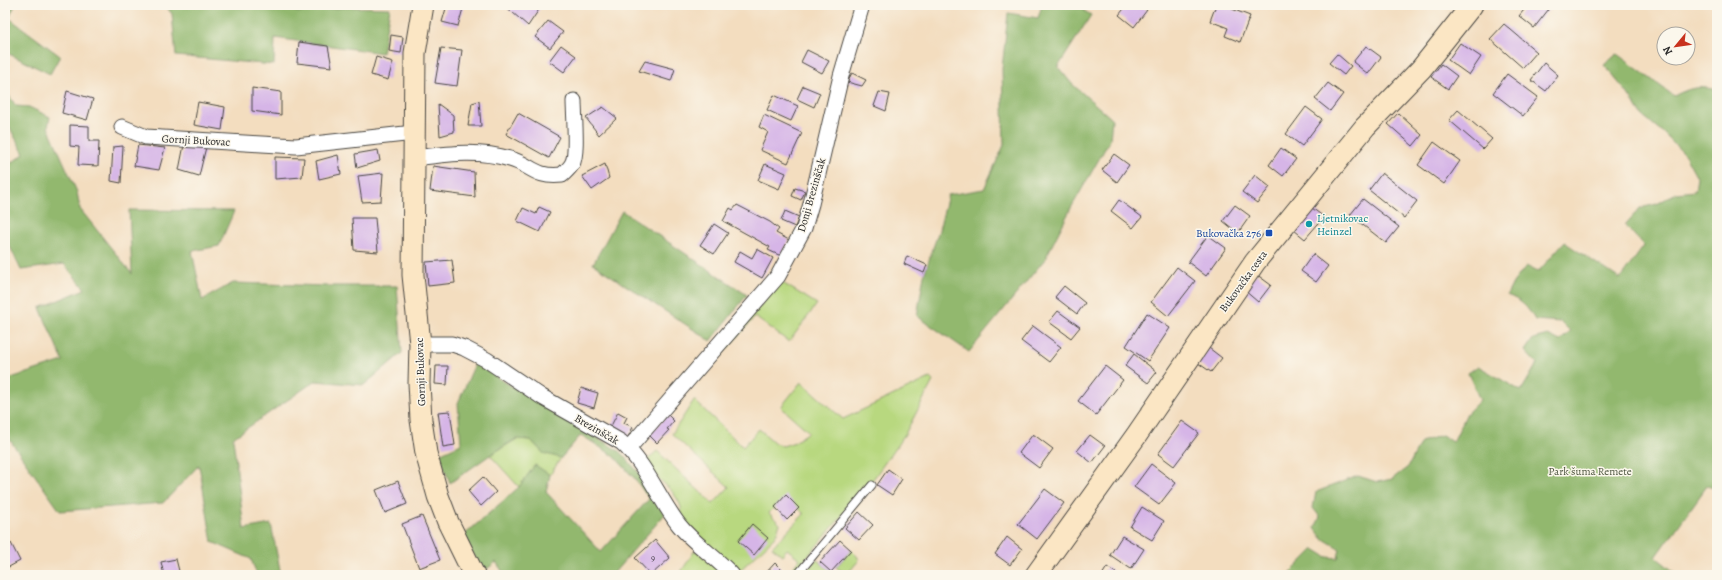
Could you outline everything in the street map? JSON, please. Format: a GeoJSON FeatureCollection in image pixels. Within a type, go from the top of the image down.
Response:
{"type":"FeatureCollection","features":[{"type":"Feature","properties":{"kind":"main road","name":"Gornji Bukovac"},"geometry":{"type":"LineString","coordinates":[[423,5],[415,53],[413,275],[420,344],[419,383],[421,420],[426,453],[438,496],[448,522],[474,575]]}},
{"type":"Feature","properties":{"kind":"main road","name":"Bukovačka cesta"},"geometry":{"type":"LineString","coordinates":[[1036,575],[1136,436],[1257,260],[1365,127],[1422,69],[1472,5]]}},
{"type":"Feature","properties":{"kind":"street","name":"Donji Brezinščak"},"geometry":{"type":"LineString","coordinates":[[628,449],[778,276],[796,245],[804,228],[811,204],[841,76],[862,5]]}},
{"type":"Feature","properties":{"kind":"street"},"geometry":{"type":"LineString","coordinates":[[414,158],[453,153],[485,153],[512,159],[538,173],[550,177],[562,175],[573,163],[576,146],[574,101]]}},
{"type":"Feature","properties":{"kind":"street","name":"Gornji Bukovac"},"geometry":{"type":"LineString","coordinates":[[122,127],[146,137],[296,146],[414,133]]}},
{"type":"Feature","properties":{"kind":"street","name":"Brezinščak"},"geometry":{"type":"LineString","coordinates":[[420,344],[452,344],[464,348],[487,360],[542,397],[621,442],[641,464],[684,532],[732,575]]}},
{"type":"Feature","properties":{"kind":"lane"},"geometry":{"type":"LineString","coordinates":[[797,575],[872,485]]}},
{"type":"Feature","properties":{"kind":"green space"},"geometry":{"type":"Polygon","coordinates":[[[5,5],[15,5],[9,18],[60,56],[50,74],[5,52],[5,5]]]}},
{"type":"Feature","properties":{"kind":"green space"},"geometry":{"type":"Polygon","coordinates":[[[165,5],[273,5],[298,12],[347,7],[390,8],[382,53],[275,38],[274,65],[176,56],[172,14],[165,5]]]}},
{"type":"Feature","properties":{"kind":"green space"},"geometry":{"type":"Polygon","coordinates":[[[1042,5],[1089,5],[1083,10],[1091,15],[1058,67],[1072,84],[1112,119],[1110,140],[1071,208],[1045,259],[969,352],[917,316],[924,275],[939,230],[948,195],[984,189],[1004,145],[1002,69],[1008,13],[1038,18],[1042,5]]]}},
{"type":"Feature","properties":{"kind":"green space","name":"Park šuma Remete"},"geometry":{"type":"Polygon","coordinates":[[[1617,54],[1674,96],[1695,88],[1711,88],[1717,90],[1717,451],[1712,460],[1717,463],[1717,489],[1707,486],[1656,557],[1678,575],[1629,575],[1625,572],[1622,575],[1288,575],[1314,549],[1327,557],[1338,558],[1340,549],[1322,538],[1315,528],[1320,517],[1313,508],[1316,492],[1358,476],[1377,482],[1392,479],[1408,467],[1421,442],[1442,435],[1453,442],[1467,413],[1480,400],[1468,373],[1478,366],[1521,391],[1537,364],[1525,351],[1533,339],[1548,335],[1560,341],[1570,331],[1561,322],[1535,320],[1524,304],[1507,295],[1513,283],[1526,266],[1538,272],[1564,242],[1620,279],[1644,246],[1625,225],[1640,208],[1657,204],[1676,193],[1695,191],[1697,177],[1685,155],[1661,131],[1642,115],[1628,94],[1604,65],[1617,54]]]}},
{"type":"Feature","properties":{"kind":"green space"},"geometry":{"type":"Polygon","coordinates":[[[5,90],[16,106],[29,107],[50,117],[48,127],[77,192],[80,209],[132,274],[129,210],[234,211],[219,246],[192,251],[202,300],[233,283],[327,286],[397,286],[402,353],[364,385],[315,381],[233,438],[244,529],[271,524],[281,575],[257,575],[251,559],[212,542],[199,465],[163,503],[60,511],[5,433],[5,380],[63,361],[40,308],[85,289],[64,264],[21,270],[5,236],[5,167],[24,154],[5,119],[5,90]]]}},
{"type":"Feature","properties":{"kind":"green space"},"geometry":{"type":"Polygon","coordinates":[[[622,211],[747,295],[711,341],[593,264],[622,211]]]}},
{"type":"Feature","properties":{"kind":"green space"},"geometry":{"type":"Polygon","coordinates":[[[781,282],[817,304],[789,342],[755,317],[701,378],[698,375],[781,282]]]}},
{"type":"Feature","properties":{"kind":"green space"},"geometry":{"type":"Polygon","coordinates":[[[475,364],[619,451],[641,475],[665,514],[612,575],[505,575],[496,562],[483,572],[463,536],[519,487],[535,465],[550,475],[546,492],[601,552],[649,499],[635,479],[614,456],[581,435],[561,458],[543,453],[531,440],[516,439],[450,483],[439,454],[461,444],[458,403],[475,364]]]}},
{"type":"Feature","properties":{"kind":"green space"},"geometry":{"type":"Polygon","coordinates":[[[930,378],[933,381],[905,434],[874,478],[792,575],[786,575],[800,559],[787,549],[782,555],[772,547],[804,514],[786,496],[769,513],[780,524],[775,537],[737,573],[682,519],[681,507],[678,500],[671,490],[658,478],[645,462],[657,451],[713,504],[729,487],[672,434],[694,400],[743,447],[759,429],[775,443],[783,446],[795,442],[809,432],[781,407],[801,382],[843,419],[930,378]]]}},
{"type":"Feature","properties":{"kind":"green space"},"geometry":{"type":"Polygon","coordinates":[[[517,439],[531,440],[543,453],[561,458],[550,475],[535,465],[519,487],[490,455],[517,439]]]}},
{"type":"Feature","properties":{"kind":"green space"},"geometry":{"type":"Polygon","coordinates":[[[695,550],[726,575],[679,575],[695,550]]]}},
{"type":"Feature","properties":{"kind":"green space"},"geometry":{"type":"Polygon","coordinates":[[[851,550],[859,560],[849,572],[844,573],[836,567],[851,550]]]}},
{"type":"Feature","properties":{"kind":"green space"},"geometry":{"type":"Polygon","coordinates":[[[816,559],[835,575],[803,575],[816,559]]]}},
{"type":"Feature","properties":{"kind":"building"},"geometry":{"type":"Polygon","coordinates":[[[447,5],[464,5],[458,26],[442,22],[447,5]]]}},
{"type":"Feature","properties":{"kind":"building"},"geometry":{"type":"Polygon","coordinates":[[[504,5],[542,5],[528,26],[504,5]]]}},
{"type":"Feature","properties":{"kind":"building"},"geometry":{"type":"Polygon","coordinates":[[[1127,5],[1140,5],[1147,10],[1134,27],[1119,15],[1127,5]]]}},
{"type":"Feature","properties":{"kind":"building"},"geometry":{"type":"Polygon","coordinates":[[[1216,5],[1233,5],[1232,9],[1250,16],[1240,42],[1225,36],[1228,28],[1210,21],[1216,5]]]}},
{"type":"Feature","properties":{"kind":"building"},"geometry":{"type":"Polygon","coordinates":[[[1528,5],[1552,5],[1534,28],[1519,16],[1528,5]]]}},
{"type":"Feature","properties":{"kind":"building"},"geometry":{"type":"Polygon","coordinates":[[[548,21],[563,32],[550,48],[535,37],[548,21]]]}},
{"type":"Feature","properties":{"kind":"building"},"geometry":{"type":"Polygon","coordinates":[[[1504,24],[1537,52],[1523,68],[1490,39],[1504,24]]]}},
{"type":"Feature","properties":{"kind":"building"},"geometry":{"type":"Polygon","coordinates":[[[391,35],[403,37],[401,53],[389,51],[391,35]]]}},
{"type":"Feature","properties":{"kind":"building"},"geometry":{"type":"Polygon","coordinates":[[[299,42],[328,46],[332,67],[297,63],[299,42]]]}},
{"type":"Feature","properties":{"kind":"building"},"geometry":{"type":"Polygon","coordinates":[[[1460,43],[1481,57],[1469,75],[1448,60],[1460,43]]]}},
{"type":"Feature","properties":{"kind":"building"},"geometry":{"type":"Polygon","coordinates":[[[561,45],[576,56],[564,72],[549,61],[561,45]]]}},
{"type":"Feature","properties":{"kind":"building"},"geometry":{"type":"Polygon","coordinates":[[[1366,46],[1381,57],[1368,74],[1353,62],[1366,46]]]}},
{"type":"Feature","properties":{"kind":"building"},"geometry":{"type":"Polygon","coordinates":[[[441,48],[462,50],[457,86],[435,83],[441,48]]]}},
{"type":"Feature","properties":{"kind":"building"},"geometry":{"type":"Polygon","coordinates":[[[807,50],[829,61],[822,73],[801,62],[807,50]]]}},
{"type":"Feature","properties":{"kind":"building"},"geometry":{"type":"Polygon","coordinates":[[[1337,54],[1351,66],[1344,75],[1329,63],[1337,54]]]}},
{"type":"Feature","properties":{"kind":"building"},"geometry":{"type":"Polygon","coordinates":[[[376,57],[393,62],[388,80],[371,75],[376,57]]]}},
{"type":"Feature","properties":{"kind":"building"},"geometry":{"type":"Polygon","coordinates":[[[645,61],[675,69],[671,81],[639,71],[645,61]]]}},
{"type":"Feature","properties":{"kind":"building"},"geometry":{"type":"Polygon","coordinates":[[[1544,63],[1558,75],[1546,91],[1531,80],[1544,63]]]}},
{"type":"Feature","properties":{"kind":"building"},"geometry":{"type":"Polygon","coordinates":[[[1441,64],[1457,76],[1448,89],[1431,77],[1441,64]]]}},
{"type":"Feature","properties":{"kind":"building"},"geometry":{"type":"Polygon","coordinates":[[[852,73],[866,80],[862,86],[847,82],[852,73]]]}},
{"type":"Feature","properties":{"kind":"building"},"geometry":{"type":"Polygon","coordinates":[[[1507,74],[1538,97],[1523,116],[1493,93],[1507,74]]]}},
{"type":"Feature","properties":{"kind":"building"},"geometry":{"type":"Polygon","coordinates":[[[1328,83],[1343,94],[1330,111],[1315,99],[1328,83]]]}},
{"type":"Feature","properties":{"kind":"building"},"geometry":{"type":"Polygon","coordinates":[[[803,86],[820,93],[814,107],[797,99],[803,86]]]}},
{"type":"Feature","properties":{"kind":"building"},"geometry":{"type":"Polygon","coordinates":[[[252,88],[281,92],[281,115],[252,111],[252,88]]]}},
{"type":"Feature","properties":{"kind":"building"},"geometry":{"type":"Polygon","coordinates":[[[67,91],[93,99],[87,120],[62,113],[67,91]]]}},
{"type":"Feature","properties":{"kind":"building"},"geometry":{"type":"Polygon","coordinates":[[[879,92],[890,94],[886,111],[874,106],[879,92]]]}},
{"type":"Feature","properties":{"kind":"building"},"geometry":{"type":"Polygon","coordinates":[[[774,95],[798,106],[791,121],[767,110],[774,95]]]}},
{"type":"Feature","properties":{"kind":"building"},"geometry":{"type":"Polygon","coordinates":[[[479,101],[481,126],[468,126],[472,103],[479,101]]]}},
{"type":"Feature","properties":{"kind":"building"},"geometry":{"type":"Polygon","coordinates":[[[198,102],[225,107],[222,130],[194,125],[198,102]]]}},
{"type":"Feature","properties":{"kind":"building"},"geometry":{"type":"Polygon","coordinates":[[[438,104],[453,115],[454,132],[440,136],[438,104]]]}},
{"type":"Feature","properties":{"kind":"building"},"geometry":{"type":"Polygon","coordinates":[[[603,107],[617,118],[599,135],[586,118],[603,107]]]}},
{"type":"Feature","properties":{"kind":"building"},"geometry":{"type":"Polygon","coordinates":[[[1306,107],[1322,119],[1302,146],[1286,134],[1306,107]]]}},
{"type":"Feature","properties":{"kind":"building"},"geometry":{"type":"Polygon","coordinates":[[[1458,110],[1492,139],[1483,149],[1449,120],[1458,110]]]}},
{"type":"Feature","properties":{"kind":"building"},"geometry":{"type":"Polygon","coordinates":[[[518,113],[560,137],[549,158],[506,134],[518,113]]]}},
{"type":"Feature","properties":{"kind":"building"},"geometry":{"type":"Polygon","coordinates":[[[1398,113],[1422,135],[1413,146],[1388,124],[1398,113]]]}},
{"type":"Feature","properties":{"kind":"building"},"geometry":{"type":"Polygon","coordinates":[[[764,115],[802,133],[788,163],[760,150],[768,132],[759,127],[764,115]]]}},
{"type":"Feature","properties":{"kind":"building"},"geometry":{"type":"Polygon","coordinates":[[[70,125],[89,126],[89,141],[99,141],[98,166],[78,165],[79,147],[70,146],[70,125]]]}},
{"type":"Feature","properties":{"kind":"building"},"geometry":{"type":"Polygon","coordinates":[[[1434,142],[1460,161],[1444,184],[1418,165],[1434,142]]]}},
{"type":"Feature","properties":{"kind":"building"},"geometry":{"type":"Polygon","coordinates":[[[138,145],[165,148],[159,170],[134,166],[138,145]]]}},
{"type":"Feature","properties":{"kind":"building"},"geometry":{"type":"Polygon","coordinates":[[[184,145],[206,147],[199,176],[179,170],[184,145]]]}},
{"type":"Feature","properties":{"kind":"building"},"geometry":{"type":"Polygon","coordinates":[[[5,146],[9,154],[5,156],[5,146]]]}},
{"type":"Feature","properties":{"kind":"building"},"geometry":{"type":"Polygon","coordinates":[[[123,146],[121,183],[111,181],[113,147],[123,146]]]}},
{"type":"Feature","properties":{"kind":"building"},"geometry":{"type":"Polygon","coordinates":[[[1281,148],[1296,159],[1283,176],[1269,165],[1281,148]]]}},
{"type":"Feature","properties":{"kind":"building"},"geometry":{"type":"Polygon","coordinates":[[[378,150],[380,161],[357,168],[355,154],[378,150]]]}},
{"type":"Feature","properties":{"kind":"building"},"geometry":{"type":"Polygon","coordinates":[[[1114,154],[1129,165],[1117,182],[1102,170],[1114,154]]]}},
{"type":"Feature","properties":{"kind":"building"},"geometry":{"type":"Polygon","coordinates":[[[338,155],[341,174],[319,179],[316,161],[338,155]]]}},
{"type":"Feature","properties":{"kind":"building"},"geometry":{"type":"Polygon","coordinates":[[[275,157],[304,158],[302,177],[275,179],[275,157]]]}},
{"type":"Feature","properties":{"kind":"building"},"geometry":{"type":"Polygon","coordinates":[[[605,164],[609,178],[592,190],[582,176],[605,164]]]}},
{"type":"Feature","properties":{"kind":"building"},"geometry":{"type":"Polygon","coordinates":[[[765,164],[786,173],[779,189],[758,180],[765,164]]]}},
{"type":"Feature","properties":{"kind":"building"},"geometry":{"type":"Polygon","coordinates":[[[433,166],[474,172],[475,197],[430,191],[433,166]]]}},
{"type":"Feature","properties":{"kind":"building"},"geometry":{"type":"Polygon","coordinates":[[[383,173],[381,201],[362,202],[358,176],[383,173]]]}},
{"type":"Feature","properties":{"kind":"building"},"geometry":{"type":"Polygon","coordinates":[[[1382,173],[1417,201],[1404,218],[1369,190],[1382,173]]]}},
{"type":"Feature","properties":{"kind":"building"},"geometry":{"type":"Polygon","coordinates":[[[1255,175],[1270,187],[1257,203],[1242,192],[1255,175]]]}},
{"type":"Feature","properties":{"kind":"building"},"geometry":{"type":"Polygon","coordinates":[[[795,188],[805,191],[801,200],[792,196],[795,188]]]}},
{"type":"Feature","properties":{"kind":"building"},"geometry":{"type":"Polygon","coordinates":[[[1363,199],[1399,227],[1386,243],[1350,215],[1363,199]]]}},
{"type":"Feature","properties":{"kind":"building"},"geometry":{"type":"Polygon","coordinates":[[[1119,200],[1142,217],[1133,228],[1111,211],[1119,200]]]}},
{"type":"Feature","properties":{"kind":"building"},"geometry":{"type":"Polygon","coordinates":[[[737,205],[770,222],[779,229],[776,233],[789,240],[781,256],[768,250],[770,247],[723,221],[730,208],[733,210],[737,205]]]}},
{"type":"Feature","properties":{"kind":"building"},"geometry":{"type":"Polygon","coordinates":[[[1235,205],[1250,216],[1238,233],[1223,221],[1235,205]]]}},
{"type":"Feature","properties":{"kind":"building"},"geometry":{"type":"Polygon","coordinates":[[[539,207],[550,212],[540,232],[517,221],[523,208],[536,214],[539,207]]]}},
{"type":"Feature","properties":{"kind":"building","name":"Ljetnikovac Heinzel"},"geometry":{"type":"Polygon","coordinates":[[[1312,208],[1324,217],[1305,239],[1294,230],[1312,208]]]}},
{"type":"Feature","properties":{"kind":"building"},"geometry":{"type":"Polygon","coordinates":[[[785,211],[799,217],[795,227],[781,221],[785,211]]]}},
{"type":"Feature","properties":{"kind":"building"},"geometry":{"type":"Polygon","coordinates":[[[352,218],[375,218],[378,252],[354,250],[352,218]]]}},
{"type":"Feature","properties":{"kind":"building"},"geometry":{"type":"Polygon","coordinates":[[[714,224],[728,233],[714,254],[700,245],[714,224]]]}},
{"type":"Feature","properties":{"kind":"building"},"geometry":{"type":"Polygon","coordinates":[[[1208,235],[1226,248],[1206,276],[1188,262],[1208,235]]]}},
{"type":"Feature","properties":{"kind":"building"},"geometry":{"type":"Polygon","coordinates":[[[757,249],[773,258],[762,278],[734,262],[740,251],[752,258],[757,249]]]}},
{"type":"Feature","properties":{"kind":"building"},"geometry":{"type":"Polygon","coordinates":[[[1313,254],[1328,266],[1316,282],[1301,271],[1313,254]]]}},
{"type":"Feature","properties":{"kind":"building"},"geometry":{"type":"Polygon","coordinates":[[[907,256],[927,265],[924,273],[904,264],[907,256]]]}},
{"type":"Feature","properties":{"kind":"building"},"geometry":{"type":"Polygon","coordinates":[[[452,260],[455,283],[428,286],[426,262],[452,260]]]}},
{"type":"Feature","properties":{"kind":"building"},"geometry":{"type":"Polygon","coordinates":[[[1177,267],[1195,281],[1168,316],[1151,302],[1177,267]]]}},
{"type":"Feature","properties":{"kind":"building"},"geometry":{"type":"Polygon","coordinates":[[[1256,274],[1271,285],[1258,302],[1244,290],[1256,274]]]}},
{"type":"Feature","properties":{"kind":"building"},"geometry":{"type":"Polygon","coordinates":[[[1064,286],[1085,303],[1077,314],[1055,297],[1064,286]]]}},
{"type":"Feature","properties":{"kind":"building"},"geometry":{"type":"Polygon","coordinates":[[[1058,311],[1080,327],[1071,338],[1049,322],[1058,311]]]}},
{"type":"Feature","properties":{"kind":"building"},"geometry":{"type":"Polygon","coordinates":[[[1147,313],[1170,328],[1148,361],[1126,346],[1147,313]]]}},
{"type":"Feature","properties":{"kind":"building"},"geometry":{"type":"Polygon","coordinates":[[[1033,326],[1061,347],[1049,362],[1021,341],[1033,326]]]}},
{"type":"Feature","properties":{"kind":"building"},"geometry":{"type":"Polygon","coordinates":[[[1209,348],[1222,358],[1211,372],[1198,363],[1209,348]]]}},
{"type":"Feature","properties":{"kind":"building"},"geometry":{"type":"Polygon","coordinates":[[[1134,354],[1157,372],[1148,383],[1125,366],[1134,354]]]}},
{"type":"Feature","properties":{"kind":"building"},"geometry":{"type":"Polygon","coordinates":[[[436,366],[448,366],[447,385],[435,384],[436,366]]]}},
{"type":"Feature","properties":{"kind":"building"},"geometry":{"type":"Polygon","coordinates":[[[1105,366],[1123,380],[1096,415],[1078,401],[1105,366]]]}},
{"type":"Feature","properties":{"kind":"building"},"geometry":{"type":"Polygon","coordinates":[[[581,388],[598,393],[594,408],[577,403],[581,388]]]}},
{"type":"Feature","properties":{"kind":"building"},"geometry":{"type":"Polygon","coordinates":[[[450,411],[455,445],[443,447],[438,412],[450,411]]]}},
{"type":"Feature","properties":{"kind":"building"},"geometry":{"type":"Polygon","coordinates":[[[618,412],[627,417],[624,423],[633,427],[627,439],[609,430],[618,412]]]}},
{"type":"Feature","properties":{"kind":"building"},"geometry":{"type":"Polygon","coordinates":[[[668,415],[674,421],[667,429],[669,430],[657,443],[649,435],[668,415]]]}},
{"type":"Feature","properties":{"kind":"building"},"geometry":{"type":"Polygon","coordinates":[[[1182,421],[1199,433],[1174,466],[1158,454],[1182,421]]]}},
{"type":"Feature","properties":{"kind":"building"},"geometry":{"type":"Polygon","coordinates":[[[1033,434],[1053,449],[1039,468],[1019,453],[1033,434]]]}},
{"type":"Feature","properties":{"kind":"building"},"geometry":{"type":"Polygon","coordinates":[[[1090,435],[1105,446],[1092,463],[1077,451],[1090,435]]]}},
{"type":"Feature","properties":{"kind":"building"},"geometry":{"type":"Polygon","coordinates":[[[1151,464],[1176,483],[1159,505],[1134,487],[1151,464]]]}},
{"type":"Feature","properties":{"kind":"building"},"geometry":{"type":"Polygon","coordinates":[[[888,469],[902,479],[892,495],[877,485],[888,469]]]}},
{"type":"Feature","properties":{"kind":"building"},"geometry":{"type":"Polygon","coordinates":[[[483,477],[496,492],[481,506],[468,491],[483,477]]]}},
{"type":"Feature","properties":{"kind":"building"},"geometry":{"type":"Polygon","coordinates":[[[398,481],[407,504],[385,513],[376,490],[398,481]]]}},
{"type":"Feature","properties":{"kind":"building"},"geometry":{"type":"Polygon","coordinates":[[[1045,489],[1064,503],[1037,539],[1018,524],[1045,489]]]}},
{"type":"Feature","properties":{"kind":"building"},"geometry":{"type":"Polygon","coordinates":[[[786,495],[799,508],[787,520],[775,507],[786,495]]]}},
{"type":"Feature","properties":{"kind":"building"},"geometry":{"type":"Polygon","coordinates":[[[1142,507],[1164,521],[1152,540],[1130,527],[1142,507]]]}},
{"type":"Feature","properties":{"kind":"building"},"geometry":{"type":"Polygon","coordinates":[[[859,512],[873,525],[859,540],[845,528],[859,512]]]}},
{"type":"Feature","properties":{"kind":"building"},"geometry":{"type":"Polygon","coordinates":[[[422,516],[440,560],[419,568],[402,524],[422,516]]]}},
{"type":"Feature","properties":{"kind":"building"},"geometry":{"type":"Polygon","coordinates":[[[752,524],[768,538],[754,555],[738,541],[752,524]]]}},
{"type":"Feature","properties":{"kind":"building"},"geometry":{"type":"Polygon","coordinates":[[[1122,536],[1144,549],[1131,569],[1110,555],[1122,536]]]}},
{"type":"Feature","properties":{"kind":"building"},"geometry":{"type":"Polygon","coordinates":[[[1007,537],[1022,549],[1010,565],[995,554],[1007,537]]]}},
{"type":"Feature","properties":{"kind":"building"},"geometry":{"type":"Polygon","coordinates":[[[655,540],[670,558],[651,575],[635,558],[655,540]]]}},
{"type":"Feature","properties":{"kind":"building"},"geometry":{"type":"Polygon","coordinates":[[[840,540],[851,550],[831,572],[820,562],[840,540]]]}},
{"type":"Feature","properties":{"kind":"building"},"geometry":{"type":"Polygon","coordinates":[[[11,543],[20,561],[5,569],[5,546],[11,543]]]}},
{"type":"Feature","properties":{"kind":"building"},"geometry":{"type":"Polygon","coordinates":[[[176,559],[180,575],[164,575],[161,562],[176,559]]]}},
{"type":"Feature","properties":{"kind":"building"},"geometry":{"type":"Polygon","coordinates":[[[775,563],[786,574],[764,575],[775,563]]]}},
{"type":"Feature","properties":{"kind":"building"},"geometry":{"type":"Polygon","coordinates":[[[1107,567],[1119,575],[1102,575],[1107,567]]]}},
{"type":"Feature","properties":{"kind":"place","name":"Ljetnikovac Heinzel"},"geometry":{"type":"Point","coordinates":[1309,224]}},
{"type":"Feature","properties":{"kind":"place","name":"Bukovačka 276"},"geometry":{"type":"Point","coordinates":[1269,233]}}]}
